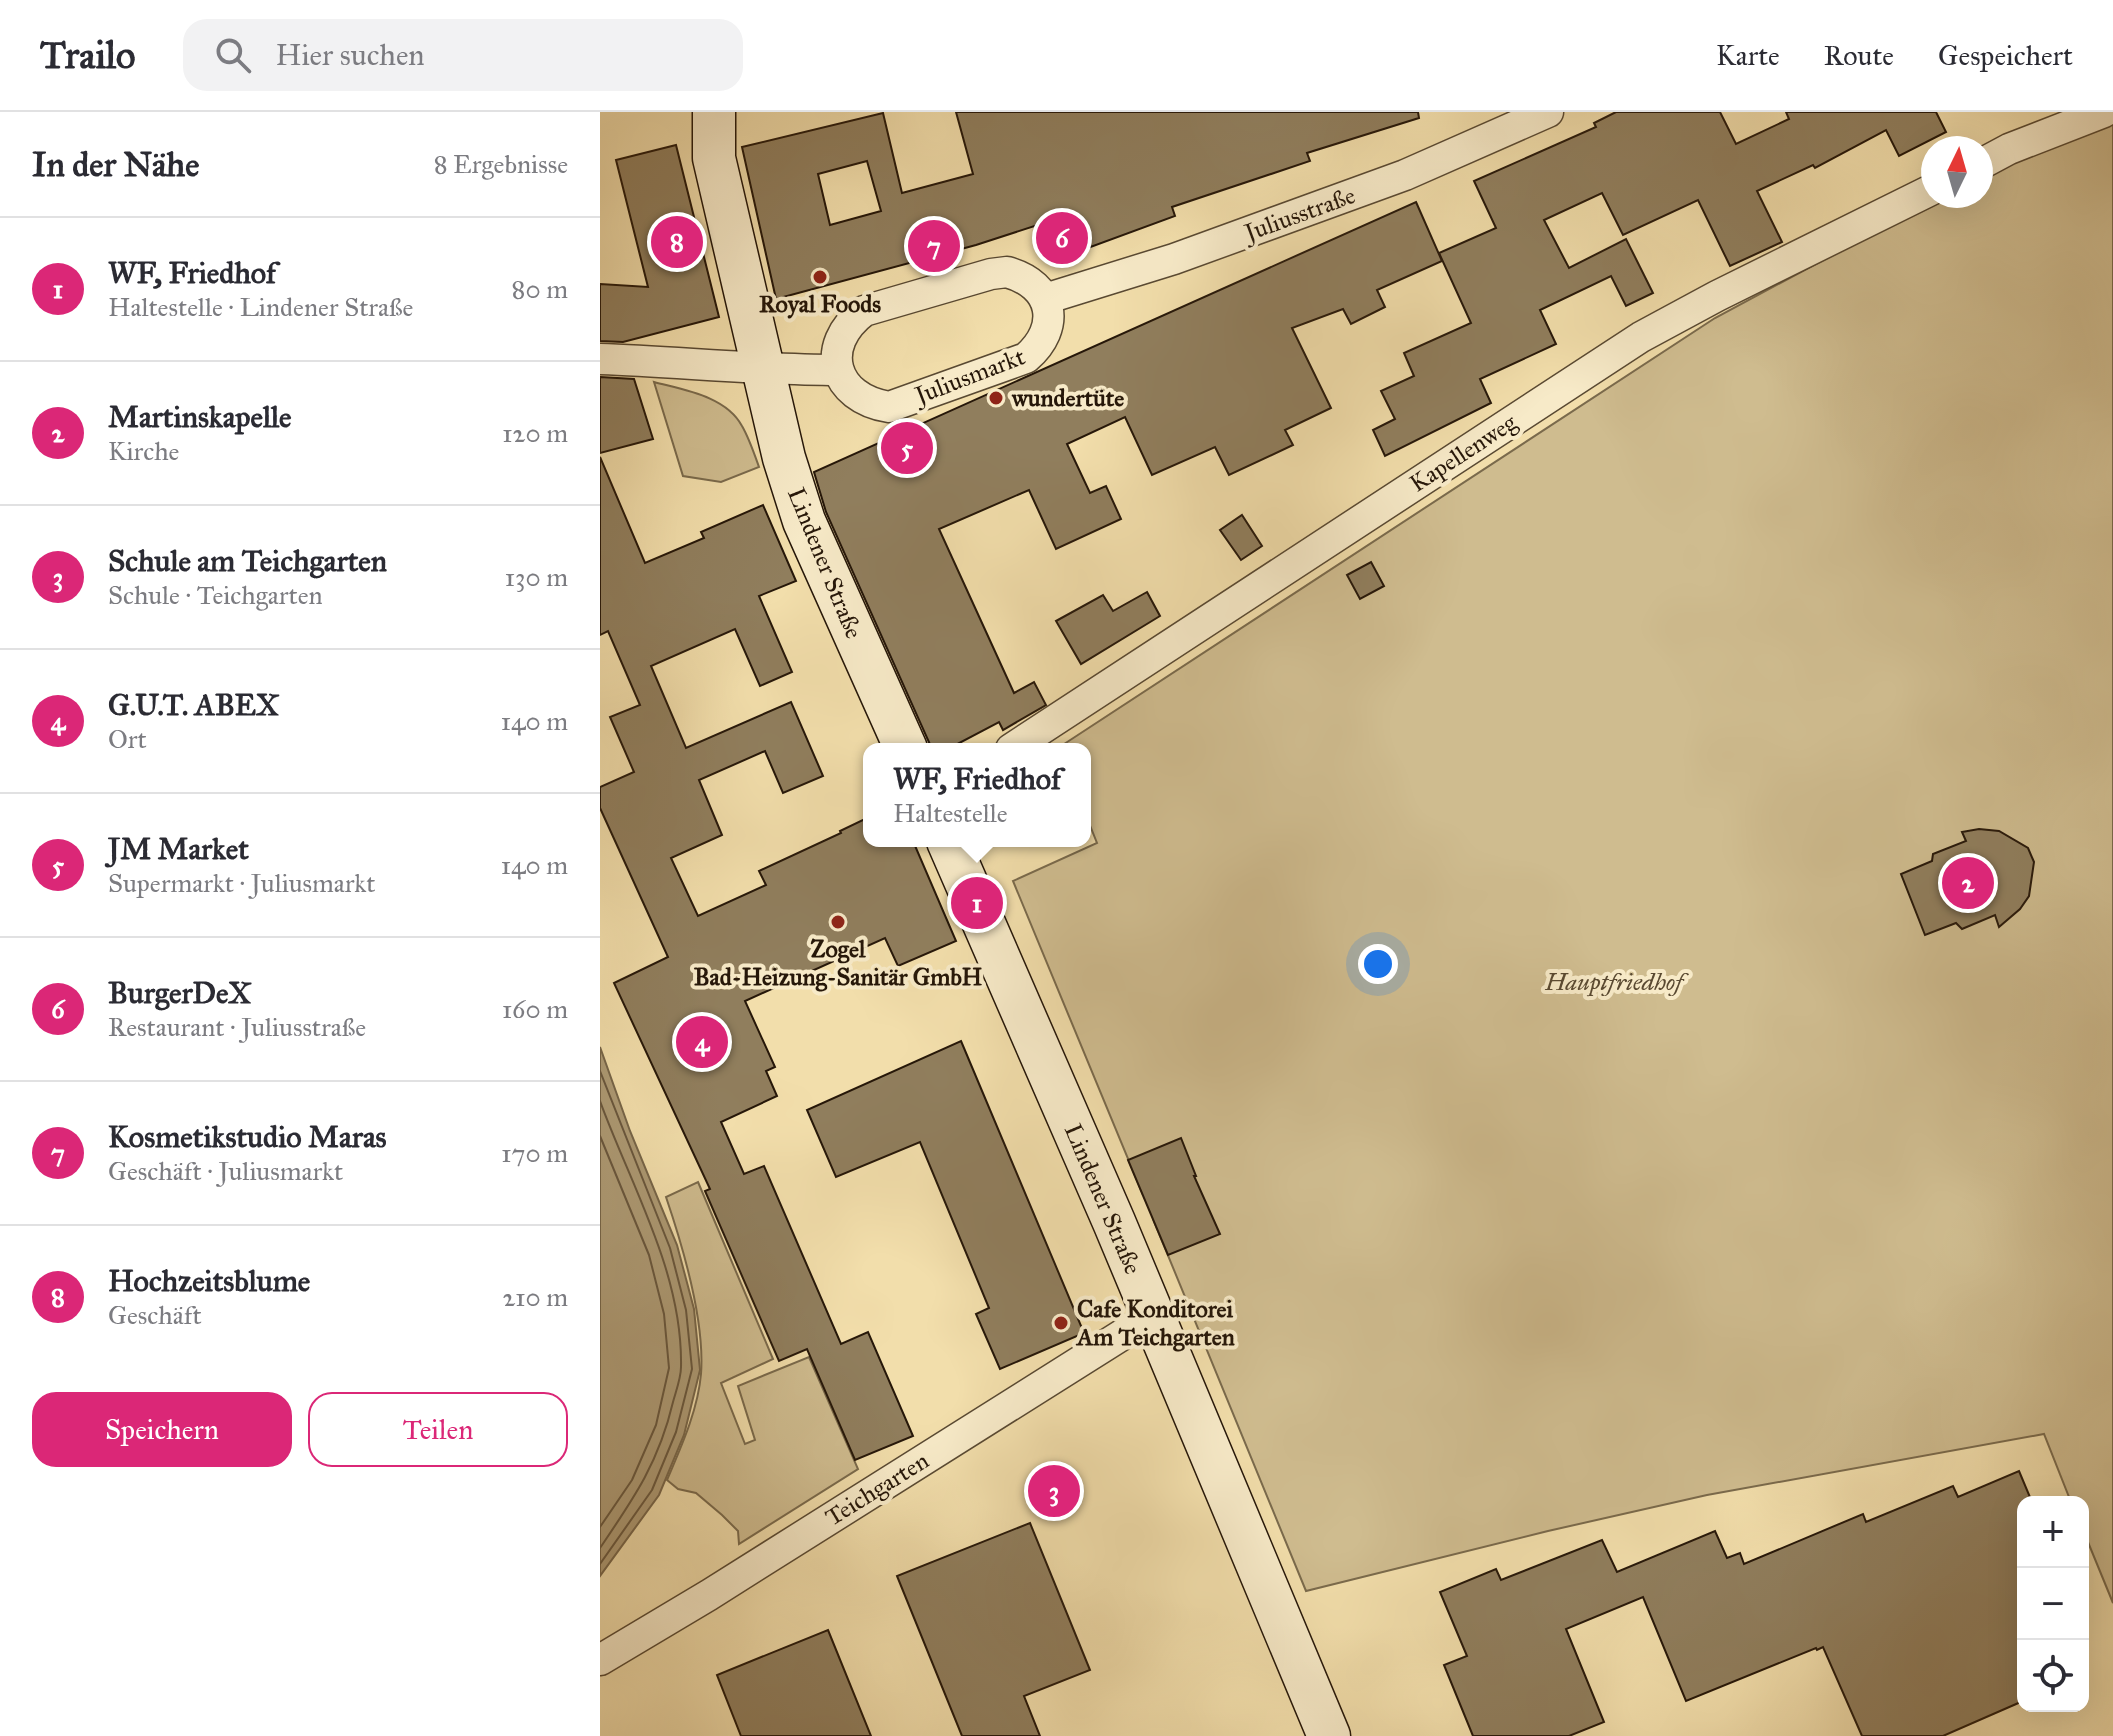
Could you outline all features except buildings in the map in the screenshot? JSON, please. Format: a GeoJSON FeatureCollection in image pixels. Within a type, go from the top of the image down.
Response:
{"type":"FeatureCollection","features":[{"type":"Feature","properties":{"kind":"main road","name":"Lindener Straße"},"geometry":{"type":"LineString","coordinates":[[714,112],[714,158],[784,458],[804,521],[903,743]]}},
{"type":"Feature","properties":{"kind":"main road","name":"Lindener Straße"},"geometry":{"type":"LineString","coordinates":[[951,847],[1329,1736]]}},
{"type":"Feature","properties":{"kind":"street","name":"Juliusstraße"},"geometry":{"type":"LineString","coordinates":[[1045,299],[1174,259],[1405,175],[1548,112]]}},
{"type":"Feature","properties":{"kind":"street"},"geometry":{"type":"LineString","coordinates":[[1993,158],[2104,112]]}},
{"type":"Feature","properties":{"kind":"street","name":"Kapellenweg"},"geometry":{"type":"LineString","coordinates":[[1020,743],[1641,337],[1921,195]]}},
{"type":"Feature","properties":{"kind":"street"},"geometry":{"type":"LineString","coordinates":[[600,359],[764,369],[838,370],[836,356],[840,335],[849,322],[864,311],[1007,272],[1022,276],[1037,287],[1045,299]]}},
{"type":"Feature","properties":{"kind":"street","name":"Juliusmarkt"},"geometry":{"type":"LineString","coordinates":[[838,370],[847,387],[858,398],[889,407],[1025,359],[1040,346],[1047,332],[1049,312],[1045,299]]}},
{"type":"Feature","properties":{"kind":"street","name":"Teichgarten"},"geometry":{"type":"LineString","coordinates":[[600,1660],[709,1595],[1152,1316]]}},
{"type":"Feature","properties":{"kind":"green space","name":"Hauptfriedhof"},"geometry":{"type":"Polygon","coordinates":[[[2113,120],[2113,1603],[2089,1545],[2089,1496],[2069,1496],[2044,1434],[1707,1495],[1306,1591],[1153,1219],[1164,1201],[1143,1195],[1013,881],[1097,843],[1091,828],[1091,743],[1066,743],[1715,318],[1921,208],[1993,208],[1993,171],[2113,120]]]}},
{"type":"Feature","properties":{"kind":"green space"},"geometry":{"type":"Polygon","coordinates":[[[654,382],[703,396],[726,408],[742,426],[759,467],[721,482],[683,476],[654,382]]]}},
{"type":"Feature","properties":{"kind":"green space"},"geometry":{"type":"Polygon","coordinates":[[[698,1182],[773,1359],[721,1383],[745,1444],[755,1440],[738,1386],[809,1357],[858,1469],[739,1544],[738,1531],[722,1515],[696,1493],[678,1489],[667,1480],[696,1401],[701,1353],[691,1284],[666,1197],[698,1182]]]}},
{"type":"Feature","properties":{"kind":"water"},"geometry":{"type":"Polygon","coordinates":[[[600,1047],[630,1131],[677,1245],[694,1309],[700,1370],[684,1435],[659,1495],[600,1576],[600,1047]]]}},
{"type":"Feature","properties":{"kind":"place","name":"BurgerDeX"},"geometry":{"type":"Point","coordinates":[1062,238]}},
{"type":"Feature","properties":{"kind":"place","name":"Hochzeitsblume"},"geometry":{"type":"Point","coordinates":[677,242]}},
{"type":"Feature","properties":{"kind":"place","name":"Kosmetikstudio Maras"},"geometry":{"type":"Point","coordinates":[934,246]}},
{"type":"Feature","properties":{"kind":"place","name":"Royal Foods"},"geometry":{"type":"Point","coordinates":[820,277]}},
{"type":"Feature","properties":{"kind":"place","name":"wundertüte"},"geometry":{"type":"Point","coordinates":[996,398]}},
{"type":"Feature","properties":{"kind":"place","name":"JM Market"},"geometry":{"type":"Point","coordinates":[907,448]}},
{"type":"Feature","properties":{"kind":"place","name":"Martinskapelle"},"geometry":{"type":"Point","coordinates":[1968,883]}},
{"type":"Feature","properties":{"kind":"place","name":"WF, Friedhof"},"geometry":{"type":"Point","coordinates":[977,903]}},
{"type":"Feature","properties":{"kind":"place","name":"Zogel Bad-Heizung-Sanitär GmbH"},"geometry":{"type":"Point","coordinates":[838,922]}},
{"type":"Feature","properties":{"kind":"place","name":"G.U.T. ABEX"},"geometry":{"type":"Point","coordinates":[702,1042]}},
{"type":"Feature","properties":{"kind":"place","name":"Cafe Konditorei Am Teichgarten"},"geometry":{"type":"Point","coordinates":[1061,1323]}},
{"type":"Feature","properties":{"kind":"place","name":"Schule am Teichgarten"},"geometry":{"type":"Point","coordinates":[1054,1491]}}]}
